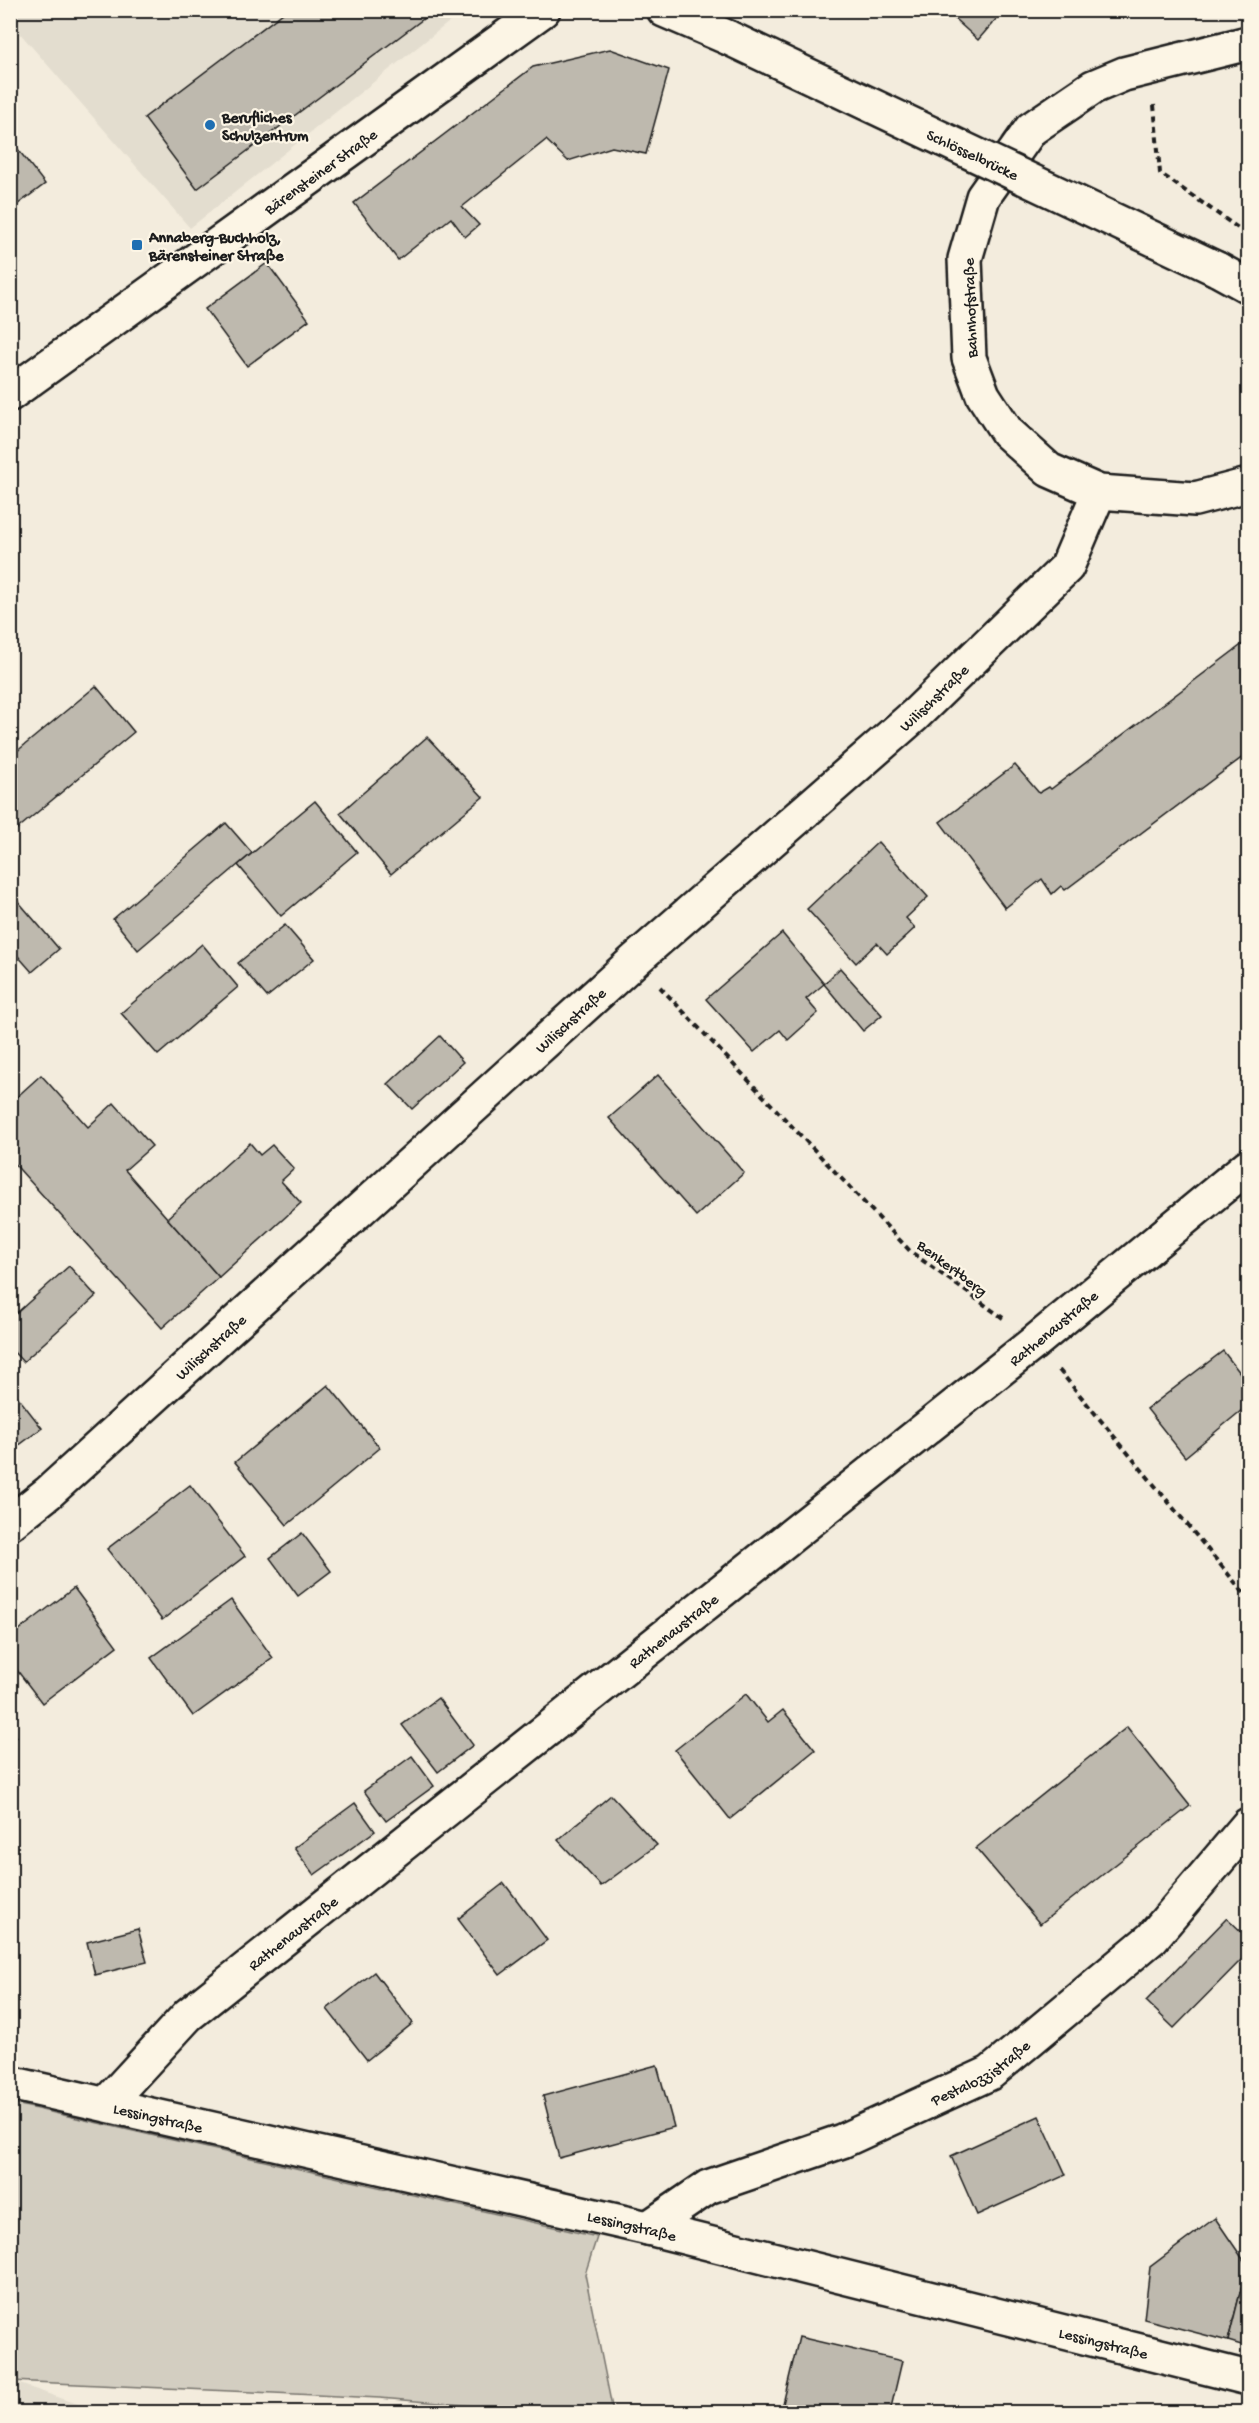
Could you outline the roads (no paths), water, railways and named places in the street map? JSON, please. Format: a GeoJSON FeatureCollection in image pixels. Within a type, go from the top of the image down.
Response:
{"type":"FeatureCollection","features":[{"type":"Feature","properties":{"kind":"street","name":"Bärensteiner Straße"},"geometry":{"type":"LineString","coordinates":[[10,394],[543,10]]}},
{"type":"Feature","properties":{"kind":"street","name":"Schlösselbrücke"},"geometry":{"type":"LineString","coordinates":[[664,10],[729,38],[1217,269],[1248,286]]}},
{"type":"Feature","properties":{"kind":"street","name":"Bahnhofstraße"},"geometry":{"type":"LineString","coordinates":[[1248,44],[1124,74],[1093,87],[1032,129],[983,197],[965,259],[969,358],[983,394],[1007,432],[1049,470],[1099,492],[1195,499],[1248,485]]}},
{"type":"Feature","properties":{"kind":"street","name":"Wilischstraße"},"geometry":{"type":"LineString","coordinates":[[10,1523],[48,1493],[635,960],[915,715],[1067,567],[1099,492]]}},
{"type":"Feature","properties":{"kind":"street","name":"Rathenaustraße"},"geometry":{"type":"LineString","coordinates":[[106,2104],[188,2015],[1035,1342],[1248,1166]]}},
{"type":"Feature","properties":{"kind":"street","name":"Pestalozzistraße"},"geometry":{"type":"LineString","coordinates":[[648,2228],[708,2187],[842,2141],[990,2073],[1152,1938],[1248,1825]]}},
{"type":"Feature","properties":{"kind":"street","name":"Lessingstraße"},"geometry":{"type":"LineString","coordinates":[[10,2083],[648,2228],[1248,2378]]}},
{"type":"Feature","properties":{"kind":"place","name":"Berufliches Schulzentrum"},"geometry":{"type":"Point","coordinates":[210,125]}},
{"type":"Feature","properties":{"kind":"place","name":"Annaberg-Buchholz, Bärensteiner Straße"},"geometry":{"type":"Point","coordinates":[137,245]}}]}
